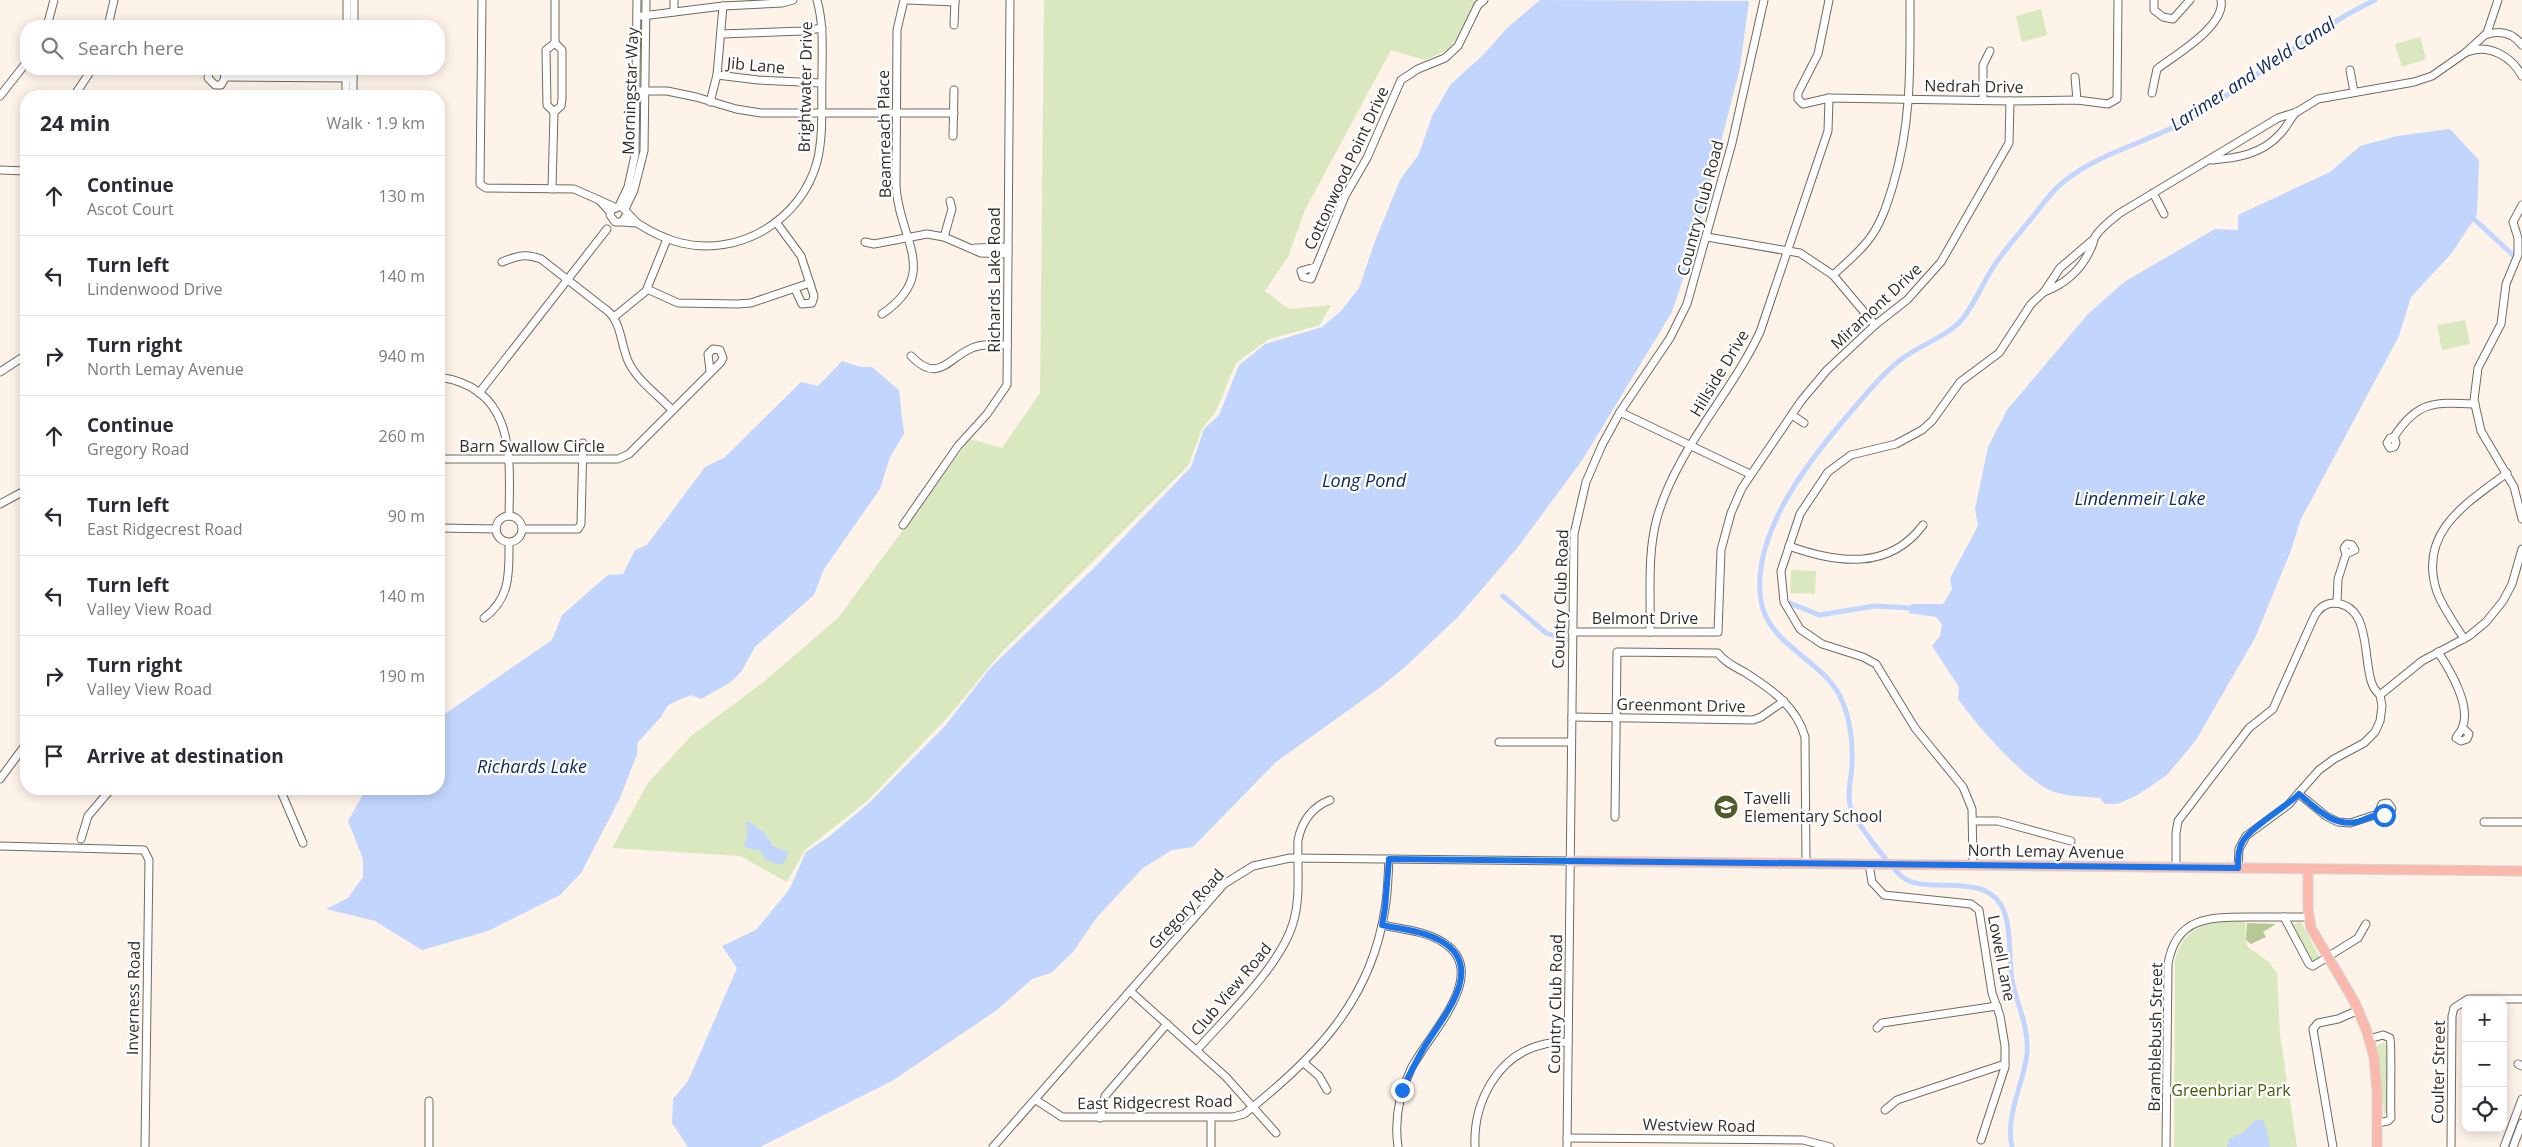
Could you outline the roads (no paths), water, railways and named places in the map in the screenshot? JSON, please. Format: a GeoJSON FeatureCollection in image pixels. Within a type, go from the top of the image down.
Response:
{"type":"FeatureCollection","features":[{"type":"Feature","properties":{"kind":"main road","name":"North Lemay Avenue"},"geometry":{"type":"LineString","coordinates":[[1570,861],[2522,871]]}},
{"type":"Feature","properties":{"kind":"main road"},"geometry":{"type":"LineString","coordinates":[[2308,869],[2309,917],[2316,939],[2359,1010],[2369,1039],[2376,1076],[2377,1147]]}},
{"type":"Feature","properties":{"kind":"street"},"geometry":{"type":"LineString","coordinates":[[49,20],[54,0]]}},
{"type":"Feature","properties":{"kind":"street"},"geometry":{"type":"LineString","coordinates":[[109,20],[114,0]]}},
{"type":"Feature","properties":{"kind":"street"},"geometry":{"type":"LineString","coordinates":[[347,0],[347,20]]}},
{"type":"Feature","properties":{"kind":"street"},"geometry":{"type":"LineString","coordinates":[[354,0],[354,20]]}},
{"type":"Feature","properties":{"kind":"street"},"geometry":{"type":"LineString","coordinates":[[482,0],[480,184],[486,188],[574,189],[599,200],[618,214]]}},
{"type":"Feature","properties":{"kind":"street"},"geometry":{"type":"LineString","coordinates":[[554,112],[561,106],[562,100],[562,50],[555,42],[555,0]]}},
{"type":"Feature","properties":{"kind":"street","name":"Morningstar Way"},"geometry":{"type":"LineString","coordinates":[[618,214],[628,187],[635,155],[637,0]]}},
{"type":"Feature","properties":{"kind":"street","name":"Morningstar Way"},"geometry":{"type":"LineString","coordinates":[[478,393],[618,214],[641,169],[644,151],[646,91],[646,0]]}},
{"type":"Feature","properties":{"kind":"street"},"geometry":{"type":"LineString","coordinates":[[674,0],[674,12]]}},
{"type":"Feature","properties":{"kind":"street"},"geometry":{"type":"LineString","coordinates":[[637,16],[793,0]]}},
{"type":"Feature","properties":{"kind":"street","name":"Brightwater Drive"},"geometry":{"type":"LineString","coordinates":[[618,214],[667,239],[696,246],[726,244],[752,237],[776,222],[801,197],[814,172],[820,143],[822,28],[817,0]]}},
{"type":"Feature","properties":{"kind":"street","name":"Beamreach Place"},"geometry":{"type":"LineString","coordinates":[[882,314],[899,301],[911,282],[913,258],[896,192],[897,30],[904,0]]}},
{"type":"Feature","properties":{"kind":"street"},"geometry":{"type":"LineString","coordinates":[[908,0],[955,1],[954,25]]}},
{"type":"Feature","properties":{"kind":"street","name":"Richards Lake Road"},"geometry":{"type":"LineString","coordinates":[[903,525],[958,446],[987,414],[1007,385],[1010,0]]}},
{"type":"Feature","properties":{"kind":"street","name":"Cottonwood Point Drive"},"geometry":{"type":"LineString","coordinates":[[1315,267],[1345,196],[1367,158],[1401,80],[1418,69],[1445,58],[1458,46],[1478,5],[1484,0]]}},
{"type":"Feature","properties":{"kind":"street","name":"Country Club Road"},"geometry":{"type":"LineString","coordinates":[[1567,1147],[1573,551],[1578,515],[1594,464],[1620,412],[1678,326],[1688,304],[1732,143],[1764,0]]}},
{"type":"Feature","properties":{"kind":"street","name":"Nedrah Drive"},"geometry":{"type":"LineString","coordinates":[[1829,0],[1818,54],[1797,96],[1800,102],[1806,104],[1829,98],[1983,99],[2010,101],[2077,100],[2108,104],[2117,99],[2118,0]]}},
{"type":"Feature","properties":{"kind":"street"},"geometry":{"type":"LineString","coordinates":[[1833,275],[1866,244],[1883,215],[1903,151],[1910,99],[1910,0]]}},
{"type":"Feature","properties":{"kind":"street"},"geometry":{"type":"LineString","coordinates":[[2154,0],[2154,10],[2164,17],[2173,19],[2190,0]]}},
{"type":"Feature","properties":{"kind":"street"},"geometry":{"type":"LineString","coordinates":[[2152,93],[2157,69],[2202,36],[2219,13],[2222,6],[2220,0]]}},
{"type":"Feature","properties":{"kind":"street"},"geometry":{"type":"LineString","coordinates":[[1973,865],[1974,821],[1970,801],[1963,787],[1915,728],[1876,664],[1864,657],[1822,644],[1810,638],[1794,622],[1784,602],[1781,590],[1782,571],[1800,514],[1817,486],[1832,468],[1861,451],[1896,444],[1922,430],[1932,422],[1960,382],[1999,353],[2031,304],[2044,292],[2060,268],[2120,213],[2212,160],[2227,147],[2261,128],[2297,112],[2318,99],[2414,82],[2432,76],[2465,54],[2489,30],[2498,0]]}},
{"type":"Feature","properties":{"kind":"street"},"geometry":{"type":"LineString","coordinates":[[710,102],[717,75],[722,6]]}},
{"type":"Feature","properties":{"kind":"street"},"geometry":{"type":"LineString","coordinates":[[721,34],[803,31],[822,28]]}},
{"type":"Feature","properties":{"kind":"street"},"geometry":{"type":"LineString","coordinates":[[2483,36],[2494,32],[2505,32],[2512,35],[2522,44]]}},
{"type":"Feature","properties":{"kind":"street"},"geometry":{"type":"LineString","coordinates":[[552,189],[554,112],[547,105],[546,50],[555,42]]}},
{"type":"Feature","properties":{"kind":"street"},"geometry":{"type":"LineString","coordinates":[[2465,54],[2479,50],[2502,54],[2519,70],[2522,76]]}},
{"type":"Feature","properties":{"kind":"street"},"geometry":{"type":"LineString","coordinates":[[1983,99],[1983,65],[1990,51]]}},
{"type":"Feature","properties":{"kind":"street"},"geometry":{"type":"LineString","coordinates":[[2350,70],[2354,92]]}},
{"type":"Feature","properties":{"kind":"street"},"geometry":{"type":"LineString","coordinates":[[0,96],[20,71]]}},
{"type":"Feature","properties":{"kind":"street"},"geometry":{"type":"LineString","coordinates":[[78,90],[88,75]]}},
{"type":"Feature","properties":{"kind":"street"},"geometry":{"type":"LineString","coordinates":[[209,75],[213,85],[221,84],[225,76],[350,78]]}},
{"type":"Feature","properties":{"kind":"street"},"geometry":{"type":"LineString","coordinates":[[349,75],[352,90]]}},
{"type":"Feature","properties":{"kind":"street"},"geometry":{"type":"LineString","coordinates":[[347,90],[351,75]]}},
{"type":"Feature","properties":{"kind":"street","name":"Jib Lane"},"geometry":{"type":"LineString","coordinates":[[717,75],[758,80],[821,83]]}},
{"type":"Feature","properties":{"kind":"street"},"geometry":{"type":"LineString","coordinates":[[2075,77],[2077,100]]}},
{"type":"Feature","properties":{"kind":"street"},"geometry":{"type":"LineString","coordinates":[[953,136],[954,90]]}},
{"type":"Feature","properties":{"kind":"street"},"geometry":{"type":"LineString","coordinates":[[636,91],[667,91],[736,109],[761,113],[954,113]]}},
{"type":"Feature","properties":{"kind":"street","name":"Hillside Drive"},"geometry":{"type":"LineString","coordinates":[[1650,632],[1651,552],[1657,519],[1665,496],[1690,445],[1754,345],[1828,131],[1829,98]]}},
{"type":"Feature","properties":{"kind":"street","name":"Miramont Drive"},"geometry":{"type":"LineString","coordinates":[[1718,632],[1719,575],[1724,537],[1736,501],[1750,474],[1827,370],[1875,325],[1888,317],[1916,291],[1941,262],[2009,143],[2010,101]]}},
{"type":"Feature","properties":{"kind":"street"},"geometry":{"type":"LineString","coordinates":[[2212,160],[2233,159],[2256,151],[2278,136],[2297,112]]}},
{"type":"Feature","properties":{"kind":"street"},"geometry":{"type":"LineString","coordinates":[[0,170],[20,171]]}},
{"type":"Feature","properties":{"kind":"street"},"geometry":{"type":"LineString","coordinates":[[2153,193],[2164,214]]}},
{"type":"Feature","properties":{"kind":"street"},"geometry":{"type":"LineString","coordinates":[[944,237],[952,209],[950,201]]}},
{"type":"Feature","properties":{"kind":"street"},"geometry":{"type":"LineString","coordinates":[[2522,205],[2514,222],[2518,238],[2518,255],[2506,284],[2502,324],[2478,368],[2475,381],[2475,404],[2481,431],[2507,473],[2518,500],[2522,520]]}},
{"type":"Feature","properties":{"kind":"street"},"geometry":{"type":"LineString","coordinates":[[776,222],[801,256],[814,299],[810,304],[802,304],[795,289]]}},
{"type":"Feature","properties":{"kind":"street"},"geometry":{"type":"LineString","coordinates":[[865,242],[874,244],[907,236],[927,234],[944,237],[975,248],[1008,250]]}},
{"type":"Feature","properties":{"kind":"street"},"geometry":{"type":"LineString","coordinates":[[1707,237],[1800,253],[1833,275],[1875,325]]}},
{"type":"Feature","properties":{"kind":"street"},"geometry":{"type":"LineString","coordinates":[[2044,292],[2058,287],[2068,279],[2088,255],[2094,238]]}},
{"type":"Feature","properties":{"kind":"street"},"geometry":{"type":"LineString","coordinates":[[614,317],[638,299],[647,289],[667,239]]}},
{"type":"Feature","properties":{"kind":"street"},"geometry":{"type":"LineString","coordinates":[[502,262],[520,255],[529,255],[541,259],[614,317],[628,361],[634,371],[672,410]]}},
{"type":"Feature","properties":{"kind":"street"},"geometry":{"type":"LineString","coordinates":[[647,289],[678,303],[737,304],[751,303],[810,283]]}},
{"type":"Feature","properties":{"kind":"street"},"geometry":{"type":"LineString","coordinates":[[911,356],[922,367],[937,369],[978,345],[1007,345]]}},
{"type":"Feature","properties":{"kind":"street"},"geometry":{"type":"LineString","coordinates":[[0,372],[20,359]]}},
{"type":"Feature","properties":{"kind":"street","name":"Barn Swallow Circle"},"geometry":{"type":"LineString","coordinates":[[445,459],[618,459],[629,454],[710,371]]}},
{"type":"Feature","properties":{"kind":"street"},"geometry":{"type":"LineString","coordinates":[[445,378],[459,382],[478,393],[491,406],[501,422],[508,440],[510,459],[509,516]]}},
{"type":"Feature","properties":{"kind":"street"},"geometry":{"type":"LineString","coordinates":[[2394,437],[2405,420],[2423,407],[2444,403],[2475,404]]}},
{"type":"Feature","properties":{"kind":"street"},"geometry":{"type":"LineString","coordinates":[[1620,412],[1750,474]]}},
{"type":"Feature","properties":{"kind":"street"},"geometry":{"type":"LineString","coordinates":[[1792,415],[1804,424]]}},
{"type":"Feature","properties":{"kind":"street"},"geometry":{"type":"LineString","coordinates":[[523,529],[578,529],[581,524],[583,443]]}},
{"type":"Feature","properties":{"kind":"street"},"geometry":{"type":"LineString","coordinates":[[2464,639],[2437,593],[2433,558],[2436,543],[2443,529],[2460,508],[2507,473]]}},
{"type":"Feature","properties":{"kind":"street"},"geometry":{"type":"LineString","coordinates":[[0,504],[20,493]]}},
{"type":"Feature","properties":{"kind":"street"},"geometry":{"type":"LineString","coordinates":[[509,516],[518,519],[523,529],[520,537],[509,543],[498,537],[496,529],[499,520],[509,516]]}},
{"type":"Feature","properties":{"kind":"street"},"geometry":{"type":"LineString","coordinates":[[1789,546],[1832,559],[1870,558],[1889,554],[1905,545],[1923,525]]}},
{"type":"Feature","properties":{"kind":"street"},"geometry":{"type":"LineString","coordinates":[[445,528],[496,529]]}},
{"type":"Feature","properties":{"kind":"street"},"geometry":{"type":"LineString","coordinates":[[484,618],[500,603],[506,591],[509,543]]}},
{"type":"Feature","properties":{"kind":"street"},"geometry":{"type":"LineString","coordinates":[[2380,696],[2402,675],[2438,652],[2464,639],[2486,622],[2504,600],[2517,572],[2522,549]]}},
{"type":"Feature","properties":{"kind":"street"},"geometry":{"type":"LineString","coordinates":[[2337,603],[2338,579],[2346,554]]}},
{"type":"Feature","properties":{"kind":"street"},"geometry":{"type":"LineString","coordinates":[[2176,867],[2178,821],[2248,728],[2273,710],[2317,611],[2330,604],[2337,603],[2351,610],[2360,625],[2366,642],[2370,678],[2380,696],[2382,706],[2380,721],[2375,732],[2364,743],[2334,759],[2319,770],[2288,805],[2246,836],[2239,849],[2238,868]]}},
{"type":"Feature","properties":{"kind":"street","name":"Belmont Drive"},"geometry":{"type":"LineString","coordinates":[[1572,632],[1718,632]]}},
{"type":"Feature","properties":{"kind":"street"},"geometry":{"type":"LineString","coordinates":[[1615,817],[1617,652],[1718,653],[1722,659],[1755,679],[1784,701],[1795,713],[1805,737],[1806,864]]}},
{"type":"Feature","properties":{"kind":"street"},"geometry":{"type":"LineString","coordinates":[[2438,652],[2454,678],[2461,696],[2462,728]]}},
{"type":"Feature","properties":{"kind":"street","name":"Greenmont Drive"},"geometry":{"type":"LineString","coordinates":[[1572,718],[1753,720],[1761,717],[1784,701]]}},
{"type":"Feature","properties":{"kind":"street"},"geometry":{"type":"LineString","coordinates":[[1499,742],[1571,742]]}},
{"type":"Feature","properties":{"kind":"street"},"geometry":{"type":"LineString","coordinates":[[0,779],[20,752]]}},
{"type":"Feature","properties":{"kind":"street"},"geometry":{"type":"LineString","coordinates":[[2299,794],[2326,816],[2338,822],[2360,821],[2378,814]]}},
{"type":"Feature","properties":{"kind":"street"},"geometry":{"type":"LineString","coordinates":[[81,839],[88,816],[106,795]]}},
{"type":"Feature","properties":{"kind":"street"},"geometry":{"type":"LineString","coordinates":[[283,795],[303,843]]}},
{"type":"Feature","properties":{"kind":"street","name":"Club View Road"},"geometry":{"type":"LineString","coordinates":[[1197,1050],[1272,964],[1287,940],[1297,906],[1298,840],[1305,821],[1320,804],[1330,800]]}},
{"type":"Feature","properties":{"kind":"street"},"geometry":{"type":"LineString","coordinates":[[1974,821],[1998,821],[2071,842]]}},
{"type":"Feature","properties":{"kind":"street"},"geometry":{"type":"LineString","coordinates":[[2484,822],[2522,822]]}},
{"type":"Feature","properties":{"kind":"street","name":"Inverness Road"},"geometry":{"type":"LineString","coordinates":[[0,846],[144,850],[149,860],[145,1147]]}},
{"type":"Feature","properties":{"kind":"street","name":"Gregory Road"},"geometry":{"type":"LineString","coordinates":[[993,1147],[1224,884],[1253,866],[1278,859],[1298,858],[1570,861]]}},
{"type":"Feature","properties":{"kind":"street","name":"East Ridgecrest Road"},"geometry":{"type":"LineString","coordinates":[[1036,1100],[1062,1118],[1233,1117],[1244,1114],[1304,1063],[1326,1040],[1346,1012],[1362,984],[1382,925],[1389,859]]}},
{"type":"Feature","properties":{"kind":"street","name":"Lowell Lane"},"geometry":{"type":"LineString","coordinates":[[1869,864],[1872,882],[1884,895],[1971,904],[1979,910],[1992,993],[2005,1046],[2005,1064],[1981,1140]]}},
{"type":"Feature","properties":{"kind":"street","name":"Bramblebush Street"},"geometry":{"type":"LineString","coordinates":[[2166,1147],[2168,964],[2174,944],[2184,931],[2197,922],[2211,917],[2284,917]]}},
{"type":"Feature","properties":{"kind":"street"},"geometry":{"type":"LineString","coordinates":[[2309,917],[2284,917],[2309,964],[2315,966],[2358,938],[2366,924]]}},
{"type":"Feature","properties":{"kind":"street"},"geometry":{"type":"LineString","coordinates":[[1382,925],[1439,939],[1453,950],[1462,971],[1461,985],[1453,1002],[1412,1068],[1402,1090],[1397,1113],[1398,1147]]}},
{"type":"Feature","properties":{"kind":"street"},"geometry":{"type":"LineString","coordinates":[[1130,992],[1226,1077],[1276,1133]]}},
{"type":"Feature","properties":{"kind":"street","name":"Coulter Street"},"geometry":{"type":"LineString","coordinates":[[2451,1147],[2452,1016],[2454,1008],[2462,1000],[2468,999],[2522,999]]}},
{"type":"Feature","properties":{"kind":"street"},"geometry":{"type":"LineString","coordinates":[[1877,1028],[1882,1023],[1996,1006]]}},
{"type":"Feature","properties":{"kind":"street"},"geometry":{"type":"LineString","coordinates":[[2333,1147],[2313,1029],[2318,1023],[2359,1010]]}},
{"type":"Feature","properties":{"kind":"street"},"geometry":{"type":"LineString","coordinates":[[1100,1118],[1105,1096],[1166,1024]]}},
{"type":"Feature","properties":{"kind":"street"},"geometry":{"type":"LineString","coordinates":[[2369,1039],[2385,1035],[2390,1038],[2392,1044],[2389,1082],[2391,1118],[2388,1121],[2377,1122]]}},
{"type":"Feature","properties":{"kind":"street"},"geometry":{"type":"LineString","coordinates":[[1475,1147],[1478,1107],[1498,1072],[1512,1060],[1534,1047],[1568,1042]]}},
{"type":"Feature","properties":{"kind":"street"},"geometry":{"type":"LineString","coordinates":[[1304,1063],[1319,1076],[1327,1090]]}},
{"type":"Feature","properties":{"kind":"street"},"geometry":{"type":"LineString","coordinates":[[1885,1110],[1897,1100],[2005,1064]]}},
{"type":"Feature","properties":{"kind":"street"},"geometry":{"type":"LineString","coordinates":[[2504,1147],[2522,1099]]}},
{"type":"Feature","properties":{"kind":"street"},"geometry":{"type":"LineString","coordinates":[[429,1101],[429,1147]]}},
{"type":"Feature","properties":{"kind":"street"},"geometry":{"type":"LineString","coordinates":[[1211,1117],[1211,1147]]}},
{"type":"Feature","properties":{"kind":"street"},"geometry":{"type":"LineString","coordinates":[[2513,1147],[2522,1123]]}},
{"type":"Feature","properties":{"kind":"street","name":"Westview Road"},"geometry":{"type":"LineString","coordinates":[[1567,1138],[1803,1140],[1830,1147]]}},
{"type":"Feature","properties":{"kind":"water","name":"Long Pond"},"geometry":{"type":"Polygon","coordinates":[[[1540,0],[1749,1],[1740,68],[1694,246],[1672,312],[1583,459],[1518,547],[1458,617],[1405,667],[1378,689],[1276,762],[1193,847],[1172,850],[1143,868],[1097,917],[1073,952],[1051,973],[1032,979],[997,1010],[892,1081],[760,1147],[688,1147],[672,1123],[673,1099],[688,1081],[737,968],[722,946],[756,930],[789,890],[806,852],[831,835],[871,801],[945,726],[991,667],[1097,565],[1191,467],[1204,429],[1219,415],[1239,365],[1265,344],[1322,327],[1341,311],[1359,288],[1375,241],[1400,180],[1419,154],[1432,116],[1451,84],[1484,54],[1507,28],[1540,0]]]}},
{"type":"Feature","properties":{"kind":"water","name":"Lindenmeir Lake"},"geometry":{"type":"Polygon","coordinates":[[[2450,129],[2479,160],[2477,215],[2451,254],[2411,297],[2399,336],[2301,519],[2290,553],[2255,638],[2196,740],[2167,775],[2136,796],[2117,804],[2105,804],[2100,798],[2063,794],[2046,788],[2032,779],[2004,753],[1958,699],[1959,687],[1932,646],[1940,636],[1942,625],[1936,617],[1908,613],[1911,604],[1943,604],[1952,589],[1950,578],[1978,526],[1975,509],[1988,447],[2007,410],[2088,314],[2124,282],[2215,229],[2238,230],[2238,215],[2330,172],[2360,146],[2397,136],[2450,129]]]}},
{"type":"Feature","properties":{"kind":"water","name":"Richards Lake"},"geometry":{"type":"Polygon","coordinates":[[[842,361],[861,367],[872,367],[899,390],[904,434],[890,457],[880,489],[824,569],[814,595],[755,647],[741,672],[731,682],[701,699],[691,695],[668,705],[661,717],[638,742],[637,754],[620,798],[581,873],[560,895],[488,931],[422,950],[375,921],[326,909],[348,898],[363,877],[363,859],[348,821],[363,795],[445,795],[445,714],[552,640],[562,615],[608,575],[623,574],[635,550],[647,545],[705,467],[724,458],[801,382],[818,386],[842,361]]]}},
{"type":"Feature","properties":{"kind":"water"},"geometry":{"type":"Polygon","coordinates":[[[748,821],[763,832],[773,846],[789,852],[784,863],[779,865],[766,860],[760,851],[744,847],[748,833],[745,823],[748,821]]]}},
{"type":"Feature","properties":{"kind":"water"},"geometry":{"type":"Polygon","coordinates":[[[2255,1120],[2263,1120],[2265,1123],[2270,1147],[2227,1147],[2229,1139],[2244,1132],[2255,1120]]]}},
{"type":"Feature","properties":{"kind":"waterway","name":"Larimer and Weld Canal"},"geometry":{"type":"LineString","coordinates":[[2012,1147],[2011,1123],[2015,1100],[2025,1066],[2027,1045],[2025,1028],[2013,985],[2005,914],[1997,900],[1985,891],[1971,887],[1911,882],[1900,875],[1857,821],[1849,800],[1852,750],[1850,726],[1846,711],[1835,688],[1825,676],[1786,643],[1766,617],[1761,601],[1760,575],[1765,548],[1788,496],[1804,471],[1838,426],[1893,366],[1907,355],[1958,324],[1968,311],[2001,256],[2062,183],[2092,163],[2157,135],[2213,105],[2327,27],[2375,0]]}},
{"type":"Feature","properties":{"kind":"waterway"},"geometry":{"type":"LineString","coordinates":[[2474,219],[2513,255]]}},
{"type":"Feature","properties":{"kind":"waterway"},"geometry":{"type":"LineString","coordinates":[[1503,596],[1546,633],[1566,640]]}},
{"type":"Feature","properties":{"kind":"waterway"},"geometry":{"type":"LineString","coordinates":[[1790,603],[1819,615],[1875,606],[1910,608]]}},
{"type":"Feature","properties":{"kind":"place","name":"Tavelli Elementary School"},"geometry":{"type":"Point","coordinates":[1726,807]}},
{"type":"Feature","properties":{"kind":"park label","name":"Greenbriar Park"},"geometry":{"type":"Point","coordinates":[2231,1090]}}]}
